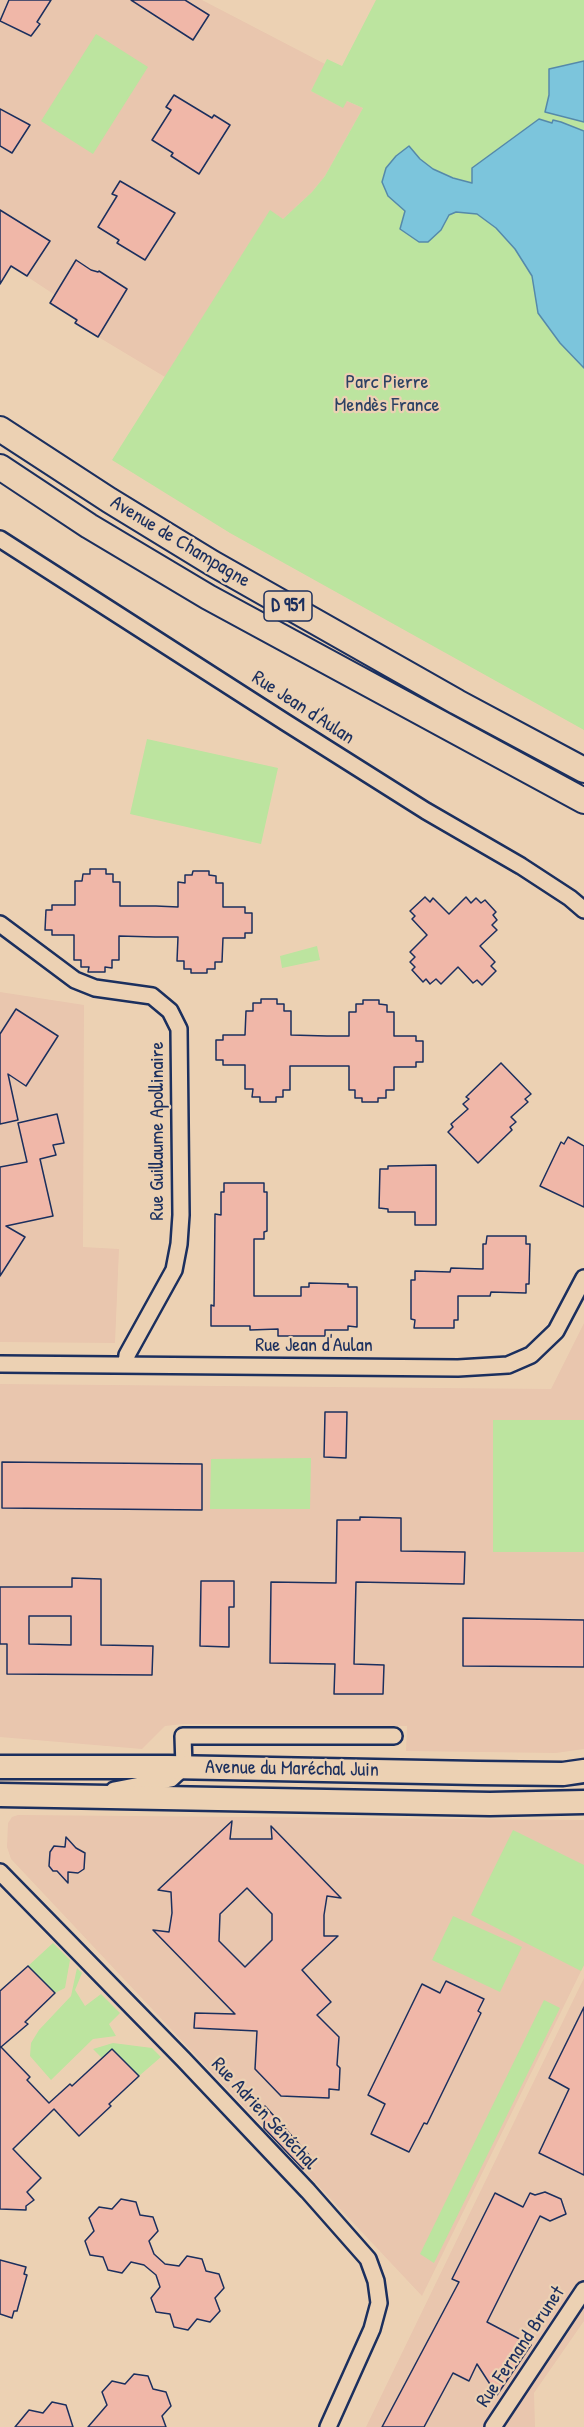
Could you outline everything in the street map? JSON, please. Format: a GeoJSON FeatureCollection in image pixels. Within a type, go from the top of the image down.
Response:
{"type":"FeatureCollection","features":[{"type":"Feature","properties":{"kind":"main road","name":"Avenue de Champagne"},"geometry":{"type":"LineString","coordinates":[[0,429],[212,563],[457,702],[584,770]]}},
{"type":"Feature","properties":{"kind":"main road","name":"Avenue de Champagne"},"geometry":{"type":"LineString","coordinates":[[0,467],[70,514],[208,597],[584,801]]}},
{"type":"Feature","properties":{"kind":"main road"},"geometry":{"type":"LineString","coordinates":[[0,483],[70,514]]}},
{"type":"Feature","properties":{"kind":"main road","name":"Avenue du Maréchal Juin"},"geometry":{"type":"LineString","coordinates":[[0,1767],[177,1773],[563,1773],[584,1771]]}},
{"type":"Feature","properties":{"kind":"main road","name":"Avenue du Maréchal Juin"},"geometry":{"type":"LineString","coordinates":[[0,1795],[490,1804],[584,1802]]}},
{"type":"Feature","properties":{"kind":"street","name":"Rue Jean d'Aulan"},"geometry":{"type":"LineString","coordinates":[[0,539],[285,722],[456,829],[521,866],[570,898],[584,910]]}},
{"type":"Feature","properties":{"kind":"street","name":"Rue Guillaume Apollinaire"},"geometry":{"type":"LineString","coordinates":[[0,924],[75,980],[95,988],[152,996],[170,1011],[179,1029],[181,1215],[179,1244],[174,1270],[127,1355],[126,1365]]}},
{"type":"Feature","properties":{"kind":"street","name":"Rue Jean d'Aulan"},"geometry":{"type":"LineString","coordinates":[[0,1364],[458,1368],[508,1365],[531,1354],[556,1331],[584,1278]]}},
{"type":"Feature","properties":{"kind":"street"},"geometry":{"type":"LineString","coordinates":[[82,1797],[177,1773],[183,1736],[394,1736]]}},
{"type":"Feature","properties":{"kind":"street","name":"Rue Adrien Sénéchal"},"geometry":{"type":"LineString","coordinates":[[0,1872],[183,2058],[308,2191],[368,2259],[376,2281],[379,2302],[372,2329],[328,2427]]}},
{"type":"Feature","properties":{"kind":"street","name":"Rue Fernand Brunet"},"geometry":{"type":"LineString","coordinates":[[493,2427],[584,2290]]}},
{"type":"Feature","properties":{"kind":"shaded area"},"geometry":{"type":"Polygon","coordinates":[[[0,0],[202,0],[325,64],[311,91],[342,107],[347,101],[363,108],[325,176],[312,192],[283,219],[270,211],[165,377],[75,323],[79,316],[71,316],[50,303],[55,295],[11,266],[0,284],[0,0]]]}},
{"type":"Feature","properties":{"kind":"shaded area"},"geometry":{"type":"Polygon","coordinates":[[[0,992],[84,1005],[83,1247],[119,1249],[115,1343],[0,1342],[0,992]]]}},
{"type":"Feature","properties":{"kind":"shaded area"},"geometry":{"type":"Polygon","coordinates":[[[584,1323],[584,1749],[556,1753],[406,1751],[407,1726],[183,1724],[165,1726],[142,1749],[0,1737],[0,1384],[551,1389],[584,1323]]]}},
{"type":"Feature","properties":{"kind":"shaded area"},"geometry":{"type":"Polygon","coordinates":[[[18,1815],[584,1820],[584,1965],[422,2296],[11,1859],[7,1847],[8,1823],[12,1817],[18,1815]]]}},
{"type":"Feature","properties":{"kind":"shaded area"},"geometry":{"type":"Polygon","coordinates":[[[584,1978],[584,2321],[534,2393],[535,2427],[366,2427],[584,1978]]]}},
{"type":"Feature","properties":{"kind":"green space","name":"Parc Pierre Mendès France"},"geometry":{"type":"Polygon","coordinates":[[[376,0],[584,0],[584,730],[230,533],[112,460],[270,210],[283,219],[312,192],[325,176],[363,108],[347,101],[343,108],[311,91],[327,59],[342,66],[376,0]]]}},
{"type":"Feature","properties":{"kind":"green space"},"geometry":{"type":"Polygon","coordinates":[[[96,34],[148,67],[93,154],[41,121],[96,34]]]}},
{"type":"Feature","properties":{"kind":"green space"},"geometry":{"type":"Polygon","coordinates":[[[147,739],[278,768],[261,844],[130,814],[147,739]]]}},
{"type":"Feature","properties":{"kind":"green space"},"geometry":{"type":"Polygon","coordinates":[[[317,946],[320,960],[282,968],[280,956],[317,946]]]}},
{"type":"Feature","properties":{"kind":"green space"},"geometry":{"type":"Polygon","coordinates":[[[493,1420],[584,1420],[584,1552],[493,1552],[493,1420]]]}},
{"type":"Feature","properties":{"kind":"green space"},"geometry":{"type":"Polygon","coordinates":[[[311,1458],[310,1509],[210,1509],[211,1459],[311,1458]]]}},
{"type":"Feature","properties":{"kind":"green space"},"geometry":{"type":"Polygon","coordinates":[[[513,1830],[584,1865],[584,1965],[581,1971],[471,1915],[513,1830]]]}},
{"type":"Feature","properties":{"kind":"green space"},"geometry":{"type":"Polygon","coordinates":[[[453,1916],[522,1947],[500,1992],[432,1960],[453,1916]]]}},
{"type":"Feature","properties":{"kind":"green space"},"geometry":{"type":"Polygon","coordinates":[[[53,1943],[70,1960],[65,1988],[55,1993],[28,1966],[53,1943]]]}},
{"type":"Feature","properties":{"kind":"green space"},"geometry":{"type":"Polygon","coordinates":[[[77,1968],[82,1973],[75,1990],[85,2006],[101,1994],[120,2013],[109,2024],[116,2036],[93,2039],[51,2080],[30,2056],[31,2043],[39,2030],[71,1996],[77,1968]]]}},
{"type":"Feature","properties":{"kind":"green space"},"geometry":{"type":"Polygon","coordinates":[[[544,2000],[560,2008],[434,2263],[420,2254],[544,2000]]]}},
{"type":"Feature","properties":{"kind":"green space"},"geometry":{"type":"Polygon","coordinates":[[[113,2043],[152,2048],[161,2057],[139,2076],[112,2049],[102,2058],[93,2049],[113,2043]]]}},
{"type":"Feature","properties":{"kind":"water"},"geometry":{"type":"Polygon","coordinates":[[[584,61],[584,122],[545,112],[549,95],[549,69],[584,61]]]}},
{"type":"Feature","properties":{"kind":"water"},"geometry":{"type":"Polygon","coordinates":[[[539,119],[552,123],[553,120],[561,122],[584,131],[584,368],[560,343],[538,313],[532,276],[515,249],[496,228],[477,214],[456,212],[449,215],[441,230],[428,242],[419,242],[400,229],[405,211],[388,196],[382,182],[386,168],[409,146],[433,169],[472,183],[472,168],[539,119]]]}},
{"type":"Feature","properties":{"kind":"building"},"geometry":{"type":"Polygon","coordinates":[[[9,0],[51,0],[37,22],[40,24],[31,36],[0,21],[9,0]]]}},
{"type":"Feature","properties":{"kind":"building"},"geometry":{"type":"Polygon","coordinates":[[[131,0],[185,0],[209,15],[193,40],[131,0]]]}},
{"type":"Feature","properties":{"kind":"building"},"geometry":{"type":"Polygon","coordinates":[[[174,95],[212,118],[214,115],[230,125],[199,174],[171,156],[173,153],[152,140],[171,110],[166,107],[174,95]]]}},
{"type":"Feature","properties":{"kind":"building"},"geometry":{"type":"Polygon","coordinates":[[[0,109],[30,125],[12,153],[0,146],[0,109]]]}},
{"type":"Feature","properties":{"kind":"building"},"geometry":{"type":"Polygon","coordinates":[[[120,181],[175,213],[145,260],[117,243],[119,240],[98,227],[117,196],[112,194],[120,181]]]}},
{"type":"Feature","properties":{"kind":"building"},"geometry":{"type":"Polygon","coordinates":[[[0,210],[50,241],[27,276],[11,266],[0,284],[0,210]]]}},
{"type":"Feature","properties":{"kind":"building"},"geometry":{"type":"Polygon","coordinates":[[[76,260],[91,270],[99,271],[127,289],[98,337],[75,323],[77,320],[50,303],[76,260]]]}},
{"type":"Feature","properties":{"kind":"building"},"geometry":{"type":"Polygon","coordinates":[[[90,869],[106,869],[106,874],[113,874],[113,882],[120,882],[120,906],[178,907],[178,882],[185,883],[185,875],[192,875],[193,871],[209,871],[209,875],[216,876],[216,883],[223,883],[223,907],[245,907],[245,913],[252,913],[252,933],[245,933],[245,938],[223,938],[222,962],[215,962],[215,969],[207,969],[207,973],[191,973],[191,969],[184,969],[184,961],[177,961],[178,937],[119,936],[119,960],[112,960],[112,968],[105,967],[105,972],[88,972],[89,967],[81,967],[81,960],[74,960],[74,935],[52,935],[52,930],[45,930],[46,910],[52,910],[52,905],[75,905],[75,881],[82,881],[83,874],[90,874],[90,869]]]}},
{"type":"Feature","properties":{"kind":"building"},"geometry":{"type":"Polygon","coordinates":[[[425,897],[430,902],[433,898],[449,914],[466,897],[471,903],[476,898],[481,903],[485,900],[496,912],[493,915],[497,920],[492,925],[497,930],[480,946],[495,962],[491,966],[496,971],[482,985],[477,980],[473,983],[458,967],[441,984],[436,979],[430,984],[426,979],[423,982],[412,970],[415,967],[410,962],[415,957],[410,952],[427,935],[412,919],[415,916],[410,911],[425,897]]]}},
{"type":"Feature","properties":{"kind":"building"},"geometry":{"type":"Polygon","coordinates":[[[261,999],[277,999],[277,1004],[284,1004],[284,1011],[291,1011],[291,1035],[327,1036],[349,1036],[349,1012],[356,1012],[356,1004],[363,1004],[363,1000],[379,1000],[379,1004],[387,1005],[387,1012],[394,1012],[394,1036],[416,1036],[416,1041],[423,1041],[423,1062],[416,1062],[416,1067],[394,1067],[394,1090],[386,1090],[386,1098],[378,1098],[378,1102],[362,1102],[362,1098],[355,1098],[355,1090],[349,1090],[349,1066],[290,1066],[290,1090],[283,1090],[283,1097],[276,1097],[276,1102],[260,1102],[260,1097],[252,1097],[253,1089],[245,1089],[245,1065],[223,1065],[223,1060],[216,1060],[216,1040],[223,1040],[223,1035],[245,1035],[246,1011],[253,1011],[253,1003],[261,1003],[261,999]]]}},
{"type":"Feature","properties":{"kind":"building"},"geometry":{"type":"Polygon","coordinates":[[[16,1009],[58,1036],[26,1086],[8,1074],[18,1120],[0,1124],[0,1034],[16,1009]]]}},
{"type":"Feature","properties":{"kind":"building"},"geometry":{"type":"Polygon","coordinates":[[[501,1063],[531,1094],[525,1099],[528,1102],[511,1117],[516,1122],[510,1127],[512,1130],[478,1163],[448,1132],[453,1127],[451,1124],[468,1109],[463,1104],[469,1099],[466,1097],[501,1063]]]}},
{"type":"Feature","properties":{"kind":"building"},"geometry":{"type":"Polygon","coordinates":[[[57,1114],[64,1143],[53,1145],[56,1155],[40,1159],[53,1216],[6,1226],[25,1237],[0,1276],[0,1167],[27,1162],[18,1123],[57,1114]]]}},
{"type":"Feature","properties":{"kind":"building"},"geometry":{"type":"Polygon","coordinates":[[[568,1137],[584,1146],[584,1207],[540,1186],[561,1142],[564,1144],[568,1137]]]}},
{"type":"Feature","properties":{"kind":"building"},"geometry":{"type":"Polygon","coordinates":[[[436,1165],[436,1225],[415,1225],[415,1212],[388,1212],[388,1209],[379,1208],[380,1169],[388,1169],[388,1166],[436,1165]]]}},
{"type":"Feature","properties":{"kind":"building"},"geometry":{"type":"Polygon","coordinates":[[[224,1183],[264,1183],[264,1192],[267,1192],[267,1231],[264,1232],[264,1239],[254,1239],[254,1296],[301,1296],[301,1287],[309,1287],[309,1283],[348,1284],[348,1287],[357,1287],[357,1327],[348,1326],[348,1330],[325,1330],[325,1336],[278,1336],[278,1329],[250,1330],[250,1326],[211,1326],[211,1305],[214,1306],[215,1214],[221,1215],[221,1192],[224,1192],[224,1183]]]}},
{"type":"Feature","properties":{"kind":"building"},"geometry":{"type":"Polygon","coordinates":[[[487,1236],[526,1236],[526,1244],[530,1244],[529,1284],[526,1284],[526,1293],[491,1292],[490,1296],[458,1296],[458,1320],[454,1320],[454,1328],[414,1328],[415,1320],[411,1319],[411,1280],[415,1280],[415,1271],[450,1272],[451,1268],[483,1269],[483,1244],[486,1244],[487,1236]]]}},
{"type":"Feature","properties":{"kind":"building"},"geometry":{"type":"Polygon","coordinates":[[[325,1412],[347,1412],[346,1458],[324,1457],[325,1412]]]}},
{"type":"Feature","properties":{"kind":"building"},"geometry":{"type":"Polygon","coordinates":[[[2,1462],[202,1464],[202,1510],[2,1508],[2,1462]]]}},
{"type":"Feature","properties":{"kind":"building"},"geometry":{"type":"Polygon","coordinates":[[[360,1517],[401,1518],[401,1551],[465,1552],[464,1584],[356,1582],[354,1664],[384,1665],[383,1694],[334,1694],[335,1664],[270,1663],[271,1582],[336,1583],[337,1520],[360,1520],[360,1517]]]}},
{"type":"Feature","properties":{"kind":"building"},"geometry":{"type":"Polygon","coordinates":[[[72,1578],[101,1579],[101,1645],[153,1646],[152,1675],[7,1674],[7,1644],[0,1644],[0,1587],[72,1587],[72,1578]],[[29,1616],[29,1644],[71,1645],[71,1616],[29,1616]]]}},
{"type":"Feature","properties":{"kind":"building"},"geometry":{"type":"Polygon","coordinates":[[[201,1581],[234,1581],[234,1607],[229,1607],[229,1647],[200,1646],[201,1581]]]}},
{"type":"Feature","properties":{"kind":"building"},"geometry":{"type":"Polygon","coordinates":[[[463,1618],[584,1620],[584,1667],[463,1666],[463,1618]]]}},
{"type":"Feature","properties":{"kind":"building"},"geometry":{"type":"Polygon","coordinates":[[[232,1821],[230,1839],[272,1839],[271,1826],[341,1898],[327,1896],[324,1915],[324,1936],[338,1936],[302,1970],[331,2002],[317,2015],[339,2037],[337,2065],[340,2068],[339,2090],[329,2089],[329,2098],[281,2096],[255,2069],[257,2031],[194,2028],[195,2013],[235,2014],[153,1930],[169,1932],[172,1913],[171,1892],[158,1890],[232,1821]],[[247,1888],[220,1914],[219,1941],[245,1967],[272,1940],[272,1914],[247,1888]]]}},
{"type":"Feature","properties":{"kind":"building"},"geometry":{"type":"Polygon","coordinates":[[[66,1837],[76,1848],[85,1853],[84,1869],[78,1873],[68,1872],[68,1883],[49,1866],[50,1852],[54,1846],[65,1847],[66,1837]]]}},
{"type":"Feature","properties":{"kind":"building"},"geometry":{"type":"Polygon","coordinates":[[[28,1966],[55,1993],[25,2022],[28,2024],[1,2047],[30,2077],[27,2080],[49,2103],[70,2084],[72,2086],[112,2049],[139,2076],[79,2136],[54,2109],[13,2149],[41,2178],[27,2192],[34,2200],[26,2206],[26,2210],[0,2209],[0,1991],[28,1966]]]}},
{"type":"Feature","properties":{"kind":"building"},"geometry":{"type":"Polygon","coordinates":[[[446,1981],[484,1999],[478,2011],[481,2013],[427,2124],[424,2123],[409,2152],[371,2134],[385,2104],[368,2095],[422,1984],[440,1993],[446,1981]]]}},
{"type":"Feature","properties":{"kind":"building"},"geometry":{"type":"Polygon","coordinates":[[[584,2007],[584,2175],[539,2153],[569,2089],[549,2078],[584,2007]]]}},
{"type":"Feature","properties":{"kind":"building"},"geometry":{"type":"Polygon","coordinates":[[[265,2106],[310,2156],[310,2161],[303,2169],[264,2128],[265,2106]]]}},
{"type":"Feature","properties":{"kind":"building"},"geometry":{"type":"Polygon","coordinates":[[[545,2192],[561,2199],[566,2214],[550,2221],[540,2216],[487,2322],[531,2345],[497,2395],[477,2364],[469,2381],[453,2373],[424,2427],[382,2427],[459,2282],[452,2279],[495,2193],[523,2207],[530,2193],[535,2195],[545,2192]]]}},
{"type":"Feature","properties":{"kind":"building"},"geometry":{"type":"Polygon","coordinates":[[[121,2199],[136,2202],[140,2215],[153,2217],[158,2231],[149,2241],[154,2254],[165,2264],[179,2266],[187,2256],[202,2259],[206,2271],[219,2274],[224,2288],[215,2298],[220,2311],[210,2322],[197,2319],[188,2330],[174,2327],[170,2314],[156,2312],[151,2298],[160,2287],[156,2275],[144,2265],[131,2262],[122,2273],[108,2270],[103,2257],[90,2255],[85,2241],[94,2231],[89,2218],[99,2207],[112,2209],[121,2199]]]}},
{"type":"Feature","properties":{"kind":"building"},"geometry":{"type":"Polygon","coordinates":[[[0,2260],[26,2267],[24,2274],[27,2275],[17,2311],[14,2311],[12,2318],[0,2314],[0,2260]]]}},
{"type":"Feature","properties":{"kind":"building"},"geometry":{"type":"Polygon","coordinates":[[[134,2374],[148,2376],[153,2389],[166,2392],[171,2406],[162,2416],[166,2427],[88,2427],[107,2405],[102,2392],[112,2381],[125,2384],[134,2374]]]}},
{"type":"Feature","properties":{"kind":"building"},"geometry":{"type":"Polygon","coordinates":[[[52,2402],[66,2405],[73,2427],[15,2427],[29,2410],[43,2413],[52,2402]]]}}]}
